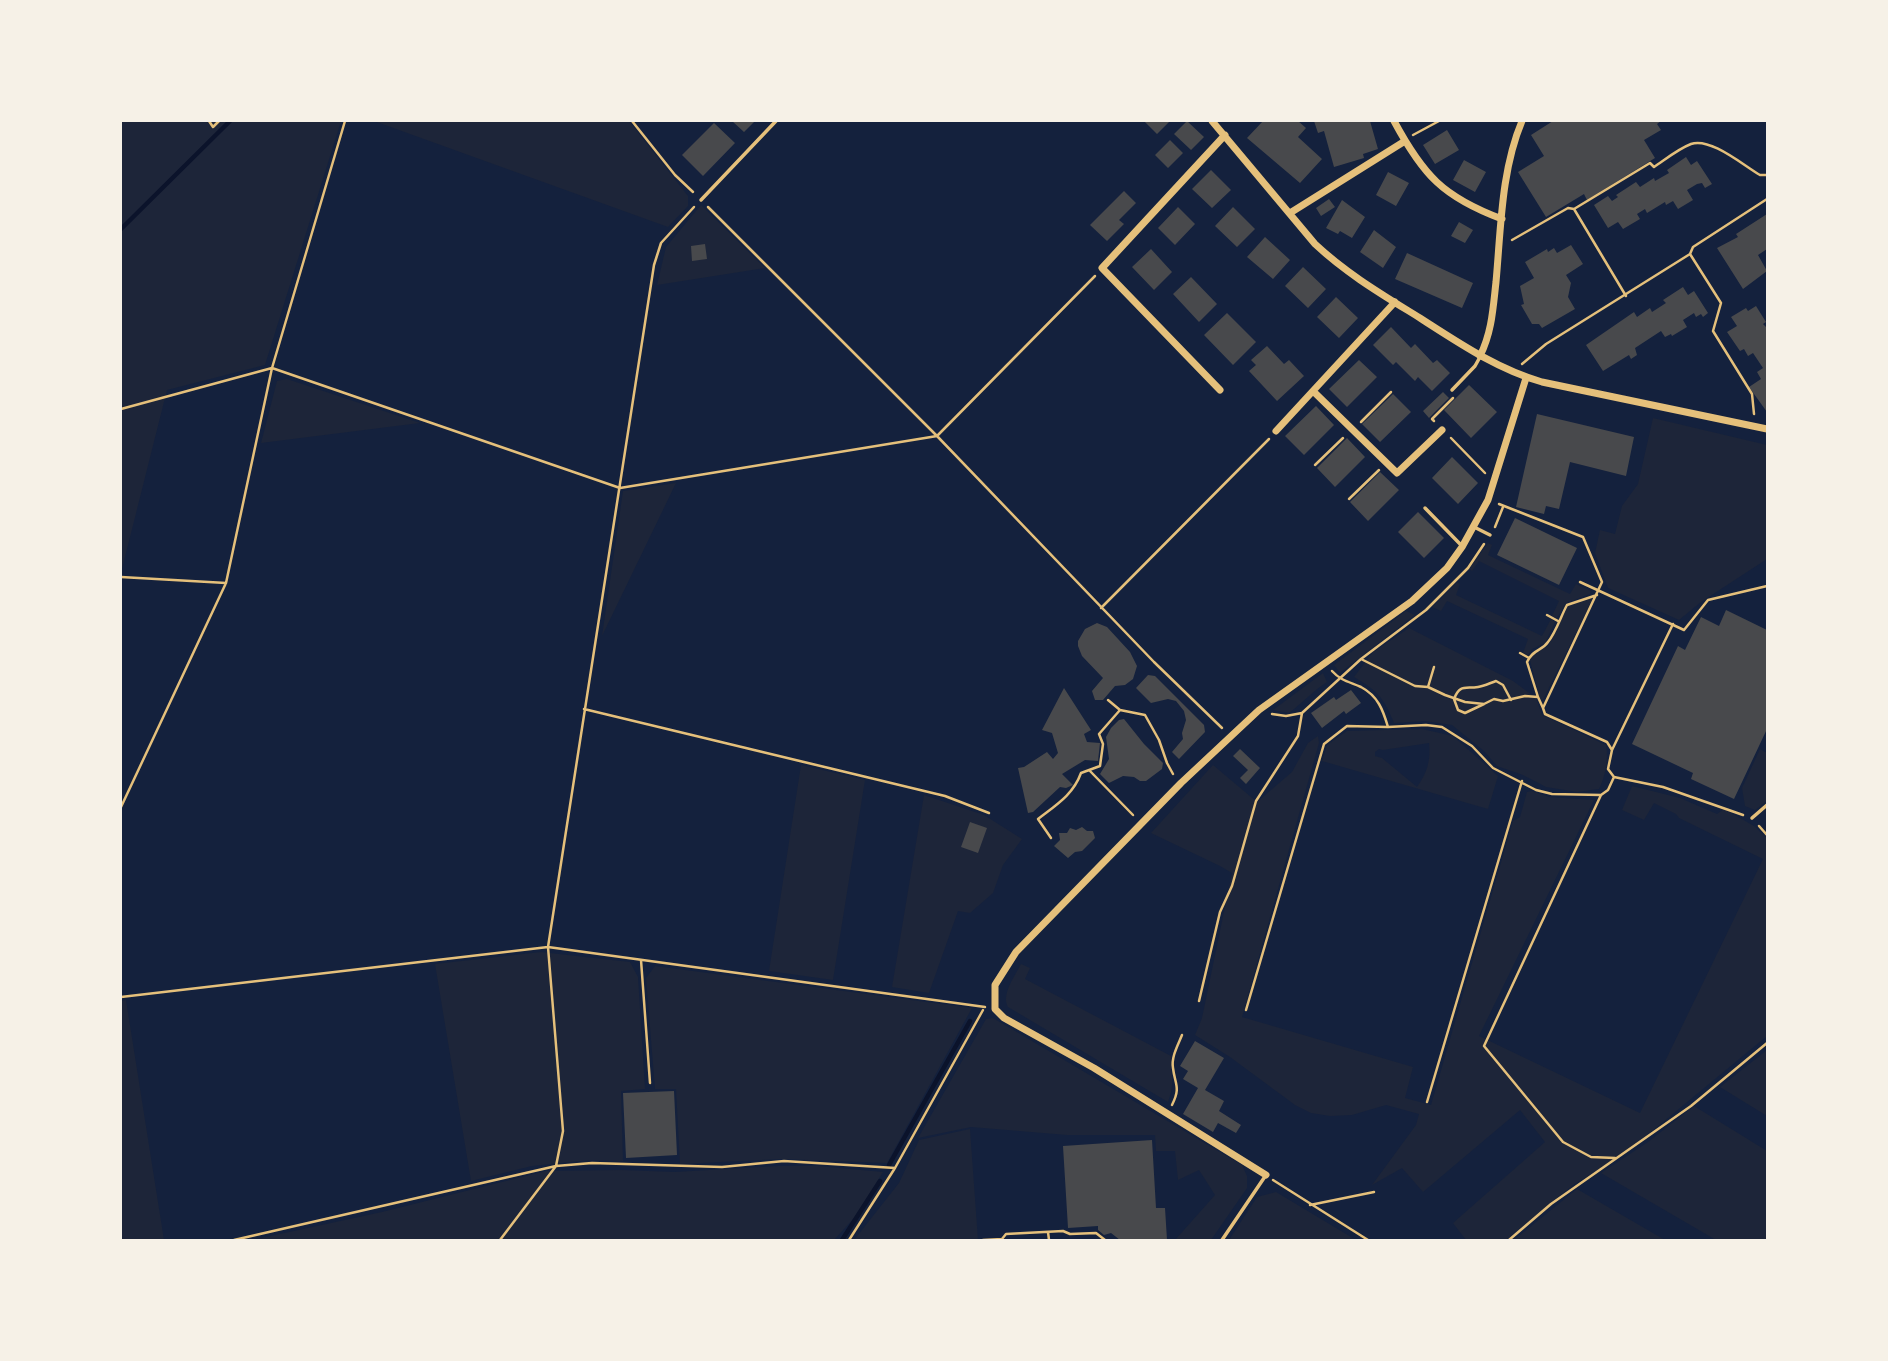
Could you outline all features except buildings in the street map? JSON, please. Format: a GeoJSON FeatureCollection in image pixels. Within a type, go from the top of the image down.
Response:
{"type":"FeatureCollection","features":[{"type":"Feature","properties":{"kind":"street"},"geometry":{"type":"LineString","coordinates":[[1212,121],[1315,244],[1332,260],[1364,284],[1480,356],[1526,378],[1767,429]]}},
{"type":"Feature","properties":{"kind":"street"},"geometry":{"type":"LineString","coordinates":[[1394,121],[1416,160],[1438,186],[1476,209],[1502,219]]}},
{"type":"Feature","properties":{"kind":"street"},"geometry":{"type":"LineString","coordinates":[[1480,356],[1492,323],[1512,145],[1522,121]]}},
{"type":"Feature","properties":{"kind":"street"},"geometry":{"type":"LineString","coordinates":[[1220,390],[1102,268],[1225,135]]}},
{"type":"Feature","properties":{"kind":"street"},"geometry":{"type":"LineString","coordinates":[[1290,213],[1405,141]]}},
{"type":"Feature","properties":{"kind":"street"},"geometry":{"type":"LineString","coordinates":[[1276,431],[1395,302]]}},
{"type":"Feature","properties":{"kind":"street"},"geometry":{"type":"LineString","coordinates":[[1266,1175],[1094,1068],[1004,1018],[995,1009],[995,985],[1016,952],[1181,783],[1258,710],[1412,601],[1447,568],[1488,500],[1526,378]]}},
{"type":"Feature","properties":{"kind":"street"},"geometry":{"type":"LineString","coordinates":[[1314,392],[1397,473],[1442,430]]}},
{"type":"Feature","properties":{"kind":"lane"},"geometry":{"type":"LineString","coordinates":[[701,200],[776,121]]}},
{"type":"Feature","properties":{"kind":"lane"},"geometry":{"type":"LineString","coordinates":[[1452,390],[1475,366],[1480,356]]}},
{"type":"Feature","properties":{"kind":"lane"},"geometry":{"type":"LineString","coordinates":[[1425,508],[1462,547]]}},
{"type":"Feature","properties":{"kind":"lane"},"geometry":{"type":"LineString","coordinates":[[1474,527],[1490,535]]}},
{"type":"Feature","properties":{"kind":"lane"},"geometry":{"type":"LineString","coordinates":[[1752,818],[1767,805]]}},
{"type":"Feature","properties":{"kind":"lane"},"geometry":{"type":"LineString","coordinates":[[1222,1240],[1266,1175]]}},
{"type":"Feature","properties":{"kind":"path"},"geometry":{"type":"LineString","coordinates":[[209,121],[213,127],[219,121]]}},
{"type":"Feature","properties":{"kind":"path"},"geometry":{"type":"LineString","coordinates":[[121,807],[226,583],[272,368],[345,121]]}},
{"type":"Feature","properties":{"kind":"path"},"geometry":{"type":"LineString","coordinates":[[632,121],[676,175],[937,436],[1101,608],[1230,736]]}},
{"type":"Feature","properties":{"kind":"path"},"geometry":{"type":"LineString","coordinates":[[1405,141],[1416,132],[1439,121]]}},
{"type":"Feature","properties":{"kind":"path"},"geometry":{"type":"LineString","coordinates":[[1499,247],[1568,208],[1574,209],[1650,163],[1654,167],[1692,143],[1703,142],[1714,146],[1759,175],[1767,175]]}},
{"type":"Feature","properties":{"kind":"path"},"geometry":{"type":"LineString","coordinates":[[1512,373],[1546,344],[1626,296],[1690,254],[1693,247],[1767,199]]}},
{"type":"Feature","properties":{"kind":"path"},"geometry":{"type":"LineString","coordinates":[[500,1240],[556,1166],[563,1131],[548,947],[654,265],[662,243],[701,200]]}},
{"type":"Feature","properties":{"kind":"path"},"geometry":{"type":"LineString","coordinates":[[1574,209],[1626,296]]}},
{"type":"Feature","properties":{"kind":"path"},"geometry":{"type":"LineString","coordinates":[[1690,254],[1721,303],[1713,331],[1752,394],[1754,426]]}},
{"type":"Feature","properties":{"kind":"path"},"geometry":{"type":"LineString","coordinates":[[121,409],[272,368],[620,488],[937,436],[1102,268]]}},
{"type":"Feature","properties":{"kind":"path"},"geometry":{"type":"LineString","coordinates":[[1461,390],[1432,419],[1494,483]]}},
{"type":"Feature","properties":{"kind":"path"},"geometry":{"type":"LineString","coordinates":[[1101,608],[1276,431]]}},
{"type":"Feature","properties":{"kind":"path"},"geometry":{"type":"LineString","coordinates":[[1349,499],[1386,462]]}},
{"type":"Feature","properties":{"kind":"path"},"geometry":{"type":"LineString","coordinates":[[1488,500],[1583,537],[1602,582],[1544,708]]}},
{"type":"Feature","properties":{"kind":"path"},"geometry":{"type":"LineString","coordinates":[[1258,710],[1286,716],[1301,713],[1361,659],[1426,610],[1468,568],[1499,522],[1503,506]]}},
{"type":"Feature","properties":{"kind":"path"},"geometry":{"type":"LineString","coordinates":[[121,577],[226,583]]}},
{"type":"Feature","properties":{"kind":"path"},"geometry":{"type":"LineString","coordinates":[[1580,582],[1684,630],[1708,600],[1767,586]]}},
{"type":"Feature","properties":{"kind":"path"},"geometry":{"type":"LineString","coordinates":[[1597,595],[1567,605],[1547,644],[1534,651],[1527,662],[1545,715],[1606,742],[1612,750]]}},
{"type":"Feature","properties":{"kind":"path"},"geometry":{"type":"LineString","coordinates":[[1547,615],[1558,621]]}},
{"type":"Feature","properties":{"kind":"path"},"geometry":{"type":"LineString","coordinates":[[1673,624],[1612,750],[1608,769],[1614,777],[1663,788],[1752,818],[1767,835]]}},
{"type":"Feature","properties":{"kind":"path"},"geometry":{"type":"LineString","coordinates":[[1520,653],[1529,658]]}},
{"type":"Feature","properties":{"kind":"path"},"geometry":{"type":"LineString","coordinates":[[1361,659],[1415,686],[1428,687],[1454,699],[1484,704]]}},
{"type":"Feature","properties":{"kind":"path"},"geometry":{"type":"LineString","coordinates":[[1325,662],[1339,679],[1362,688],[1377,698],[1388,727]]}},
{"type":"Feature","properties":{"kind":"path"},"geometry":{"type":"LineString","coordinates":[[1428,687],[1434,667]]}},
{"type":"Feature","properties":{"kind":"path"},"geometry":{"type":"LineString","coordinates":[[1511,700],[1503,685],[1496,681],[1479,687],[1462,688],[1454,699],[1458,710],[1465,713],[1494,699],[1511,700],[1525,696],[1538,697]]}},
{"type":"Feature","properties":{"kind":"path"},"geometry":{"type":"LineString","coordinates":[[1108,700],[1120,710],[1145,715],[1159,740],[1167,763],[1181,783]]}},
{"type":"Feature","properties":{"kind":"path"},"geometry":{"type":"LineString","coordinates":[[584,709],[945,796],[989,813]]}},
{"type":"Feature","properties":{"kind":"path"},"geometry":{"type":"LineString","coordinates":[[1051,838],[1038,819],[1068,796],[1081,773],[1100,766],[1103,744],[1099,734],[1120,710]]}},
{"type":"Feature","properties":{"kind":"path"},"geometry":{"type":"LineString","coordinates":[[1199,1001],[1220,912],[1232,886],[1256,801],[1298,736],[1301,713]]}},
{"type":"Feature","properties":{"kind":"path"},"geometry":{"type":"LineString","coordinates":[[1246,1010],[1324,744],[1347,726],[1442,727],[1472,746],[1493,768],[1536,790],[1552,794],[1601,795]]}},
{"type":"Feature","properties":{"kind":"path"},"geometry":{"type":"LineString","coordinates":[[1089,770],[1142,824]]}},
{"type":"Feature","properties":{"kind":"path"},"geometry":{"type":"LineString","coordinates":[[1614,777],[1608,790],[1601,795],[1484,1046],[1563,1142],[1591,1157],[1615,1158]]}},
{"type":"Feature","properties":{"kind":"path"},"geometry":{"type":"LineString","coordinates":[[1427,1102],[1522,781]]}},
{"type":"Feature","properties":{"kind":"path"},"geometry":{"type":"LineString","coordinates":[[121,997],[548,947],[984,1007],[895,1168],[849,1240]]}},
{"type":"Feature","properties":{"kind":"path"},"geometry":{"type":"LineString","coordinates":[[641,960],[650,1083]]}},
{"type":"Feature","properties":{"kind":"path"},"geometry":{"type":"LineString","coordinates":[[1167,1114],[1178,1093],[1173,1067],[1182,1035]]}},
{"type":"Feature","properties":{"kind":"path"},"geometry":{"type":"LineString","coordinates":[[1510,1240],[1551,1204],[1690,1106],[1767,1043]]}},
{"type":"Feature","properties":{"kind":"path"},"geometry":{"type":"LineString","coordinates":[[233,1240],[556,1166],[592,1163],[722,1167],[784,1161],[895,1168]]}},
{"type":"Feature","properties":{"kind":"path"},"geometry":{"type":"LineString","coordinates":[[1266,1175],[1368,1240]]}},
{"type":"Feature","properties":{"kind":"path"},"geometry":{"type":"LineString","coordinates":[[1310,1205],[1374,1192]]}},
{"type":"Feature","properties":{"kind":"path"},"geometry":{"type":"LineString","coordinates":[[983,1240],[1002,1239],[1006,1234],[1063,1231],[1070,1234],[1096,1233],[1104,1240]]}},
{"type":"Feature","properties":{"kind":"path"},"geometry":{"type":"LineString","coordinates":[[1048,1232],[1049,1240]]}},
{"type":"Feature","properties":{"kind":"shaded area"},"geometry":{"type":"Polygon","coordinates":[[[121,121],[341,121],[265,365],[167,390],[122,569],[121,121]]]}},
{"type":"Feature","properties":{"kind":"shaded area"},"geometry":{"type":"Polygon","coordinates":[[[374,121],[629,121],[688,196],[688,206],[668,227],[374,121]]]}},
{"type":"Feature","properties":{"kind":"shaded area"},"geometry":{"type":"Polygon","coordinates":[[[701,205],[765,268],[657,285],[666,247],[701,205]]]}},
{"type":"Feature","properties":{"kind":"shaded area"},"geometry":{"type":"Polygon","coordinates":[[[287,379],[420,423],[261,443],[277,381],[287,379]]]}},
{"type":"Feature","properties":{"kind":"shaded area"},"geometry":{"type":"Polygon","coordinates":[[[1653,418],[1767,445],[1767,559],[1701,602],[1679,620],[1608,588],[1595,553],[1600,530],[1615,534],[1622,506],[1638,484],[1653,418]]]}},
{"type":"Feature","properties":{"kind":"shaded area"},"geometry":{"type":"Polygon","coordinates":[[[676,483],[602,636],[623,491],[676,483]]]}},
{"type":"Feature","properties":{"kind":"shaded area"},"geometry":{"type":"Polygon","coordinates":[[[1488,543],[1492,545],[1488,555],[1570,594],[1576,584],[1591,591],[1590,594],[1566,603],[1557,618],[1552,616],[1559,601],[1479,561],[1472,571],[1469,569],[1488,543]]]}},
{"type":"Feature","properties":{"kind":"shaded area"},"geometry":{"type":"Polygon","coordinates":[[[1457,582],[1460,584],[1456,595],[1542,636],[1551,619],[1555,622],[1545,643],[1532,649],[1528,655],[1523,653],[1528,639],[1447,601],[1441,611],[1432,607],[1457,582]]]}},
{"type":"Feature","properties":{"kind":"shaded area"},"geometry":{"type":"Polygon","coordinates":[[[1593,598],[1543,700],[1540,699],[1530,660],[1534,653],[1548,646],[1568,606],[1593,598]]]}},
{"type":"Feature","properties":{"kind":"shaded area"},"geometry":{"type":"Polygon","coordinates":[[[1406,611],[1415,615],[1340,673],[1334,665],[1406,611]]]}},
{"type":"Feature","properties":{"kind":"shaded area"},"geometry":{"type":"Polygon","coordinates":[[[1409,628],[1513,681],[1536,698],[1542,715],[1606,745],[1606,768],[1599,789],[1577,792],[1546,787],[1497,766],[1484,751],[1452,725],[1425,721],[1394,723],[1379,695],[1354,677],[1373,652],[1409,628]]]}},
{"type":"Feature","properties":{"kind":"shaded area"},"geometry":{"type":"Polygon","coordinates":[[[1323,673],[1327,682],[1289,713],[1273,710],[1323,673]]]}},
{"type":"Feature","properties":{"kind":"shaded area"},"geometry":{"type":"Polygon","coordinates":[[[1422,729],[1453,736],[1498,776],[1488,809],[1322,761],[1327,745],[1347,731],[1422,729]],[[1429,743],[1379,749],[1375,756],[1382,758],[1417,787],[1428,766],[1429,743]]]}},
{"type":"Feature","properties":{"kind":"shaded area"},"geometry":{"type":"Polygon","coordinates":[[[1318,736],[1319,743],[1242,1017],[1413,1067],[1405,1098],[1431,1105],[1513,821],[1520,817],[1527,792],[1549,797],[1594,800],[1479,1036],[1640,1113],[1763,859],[1654,803],[1644,820],[1622,810],[1632,786],[1680,798],[1717,814],[1724,809],[1754,826],[1767,838],[1767,1036],[1657,1127],[1614,1160],[1573,1185],[1506,1240],[1466,1240],[1453,1223],[1545,1142],[1520,1110],[1423,1192],[1402,1168],[1372,1185],[1416,1125],[1419,1114],[1386,1105],[1352,1115],[1311,1113],[1295,1105],[1195,1035],[1202,1018],[1232,873],[1151,833],[1213,765],[1257,802],[1292,772],[1308,743],[1318,736]]]}},
{"type":"Feature","properties":{"kind":"shaded area"},"geometry":{"type":"Polygon","coordinates":[[[1760,749],[1767,753],[1767,801],[1755,810],[1745,806],[1742,788],[1760,749]]]}},
{"type":"Feature","properties":{"kind":"shaded area"},"geometry":{"type":"Polygon","coordinates":[[[801,765],[865,780],[833,980],[769,971],[801,765]]]}},
{"type":"Feature","properties":{"kind":"shaded area"},"geometry":{"type":"Polygon","coordinates":[[[924,795],[984,815],[1022,839],[1003,865],[993,893],[970,913],[958,911],[929,993],[892,987],[924,795]]]}},
{"type":"Feature","properties":{"kind":"shaded area"},"geometry":{"type":"Polygon","coordinates":[[[541,952],[630,962],[638,977],[645,1089],[621,1091],[623,1161],[590,1160],[532,1166],[471,1181],[435,964],[541,952]]]}},
{"type":"Feature","properties":{"kind":"shaded area"},"geometry":{"type":"Polygon","coordinates":[[[1021,964],[1030,968],[1025,979],[1171,1056],[1172,1083],[1168,1102],[1008,1007],[1007,991],[1021,964]]]}},
{"type":"Feature","properties":{"kind":"shaded area"},"geometry":{"type":"Polygon","coordinates":[[[655,966],[972,1008],[887,1163],[782,1159],[680,1164],[676,1089],[655,1089],[646,978],[655,966]]]}},
{"type":"Feature","properties":{"kind":"shaded area"},"geometry":{"type":"Polygon","coordinates":[[[126,1000],[164,1240],[121,1240],[121,1001],[126,1000]]]}},
{"type":"Feature","properties":{"kind":"shaded area"},"geometry":{"type":"Polygon","coordinates":[[[993,1018],[1242,1165],[1247,1176],[1247,1188],[1211,1240],[1175,1240],[1215,1195],[1199,1170],[1178,1180],[1175,1151],[1156,1151],[1155,1135],[1067,1135],[971,1127],[918,1138],[986,1019],[993,1018]]]}},
{"type":"Feature","properties":{"kind":"shaded area"},"geometry":{"type":"Polygon","coordinates":[[[1767,1050],[1767,1116],[1720,1087],[1767,1050]]]}},
{"type":"Feature","properties":{"kind":"shaded area"},"geometry":{"type":"Polygon","coordinates":[[[1694,1106],[1767,1151],[1767,1240],[1716,1240],[1601,1173],[1648,1142],[1694,1106]]]}},
{"type":"Feature","properties":{"kind":"shaded area"},"geometry":{"type":"Polygon","coordinates":[[[970,1129],[978,1240],[854,1240],[899,1183],[919,1140],[970,1129]]]}},
{"type":"Feature","properties":{"kind":"shaded area"},"geometry":{"type":"Polygon","coordinates":[[[818,1166],[883,1172],[855,1217],[834,1240],[252,1240],[382,1212],[546,1171],[675,1172],[818,1166]]]}},
{"type":"Feature","properties":{"kind":"shaded area"},"geometry":{"type":"Polygon","coordinates":[[[1577,1189],[1665,1240],[1514,1240],[1577,1189]]]}},
{"type":"Feature","properties":{"kind":"shaded area"},"geometry":{"type":"Polygon","coordinates":[[[1276,1192],[1356,1240],[1229,1240],[1257,1197],[1276,1192]]]}},
{"type":"Feature","properties":{"kind":"waterway"},"geometry":{"type":"LineString","coordinates":[[121,229],[230,121]]}},
{"type":"Feature","properties":{"kind":"waterway"},"geometry":{"type":"LineString","coordinates":[[889,1165],[970,1021]]}},
{"type":"Feature","properties":{"kind":"waterway"},"geometry":{"type":"LineString","coordinates":[[842,1240],[880,1181]]}}]}
